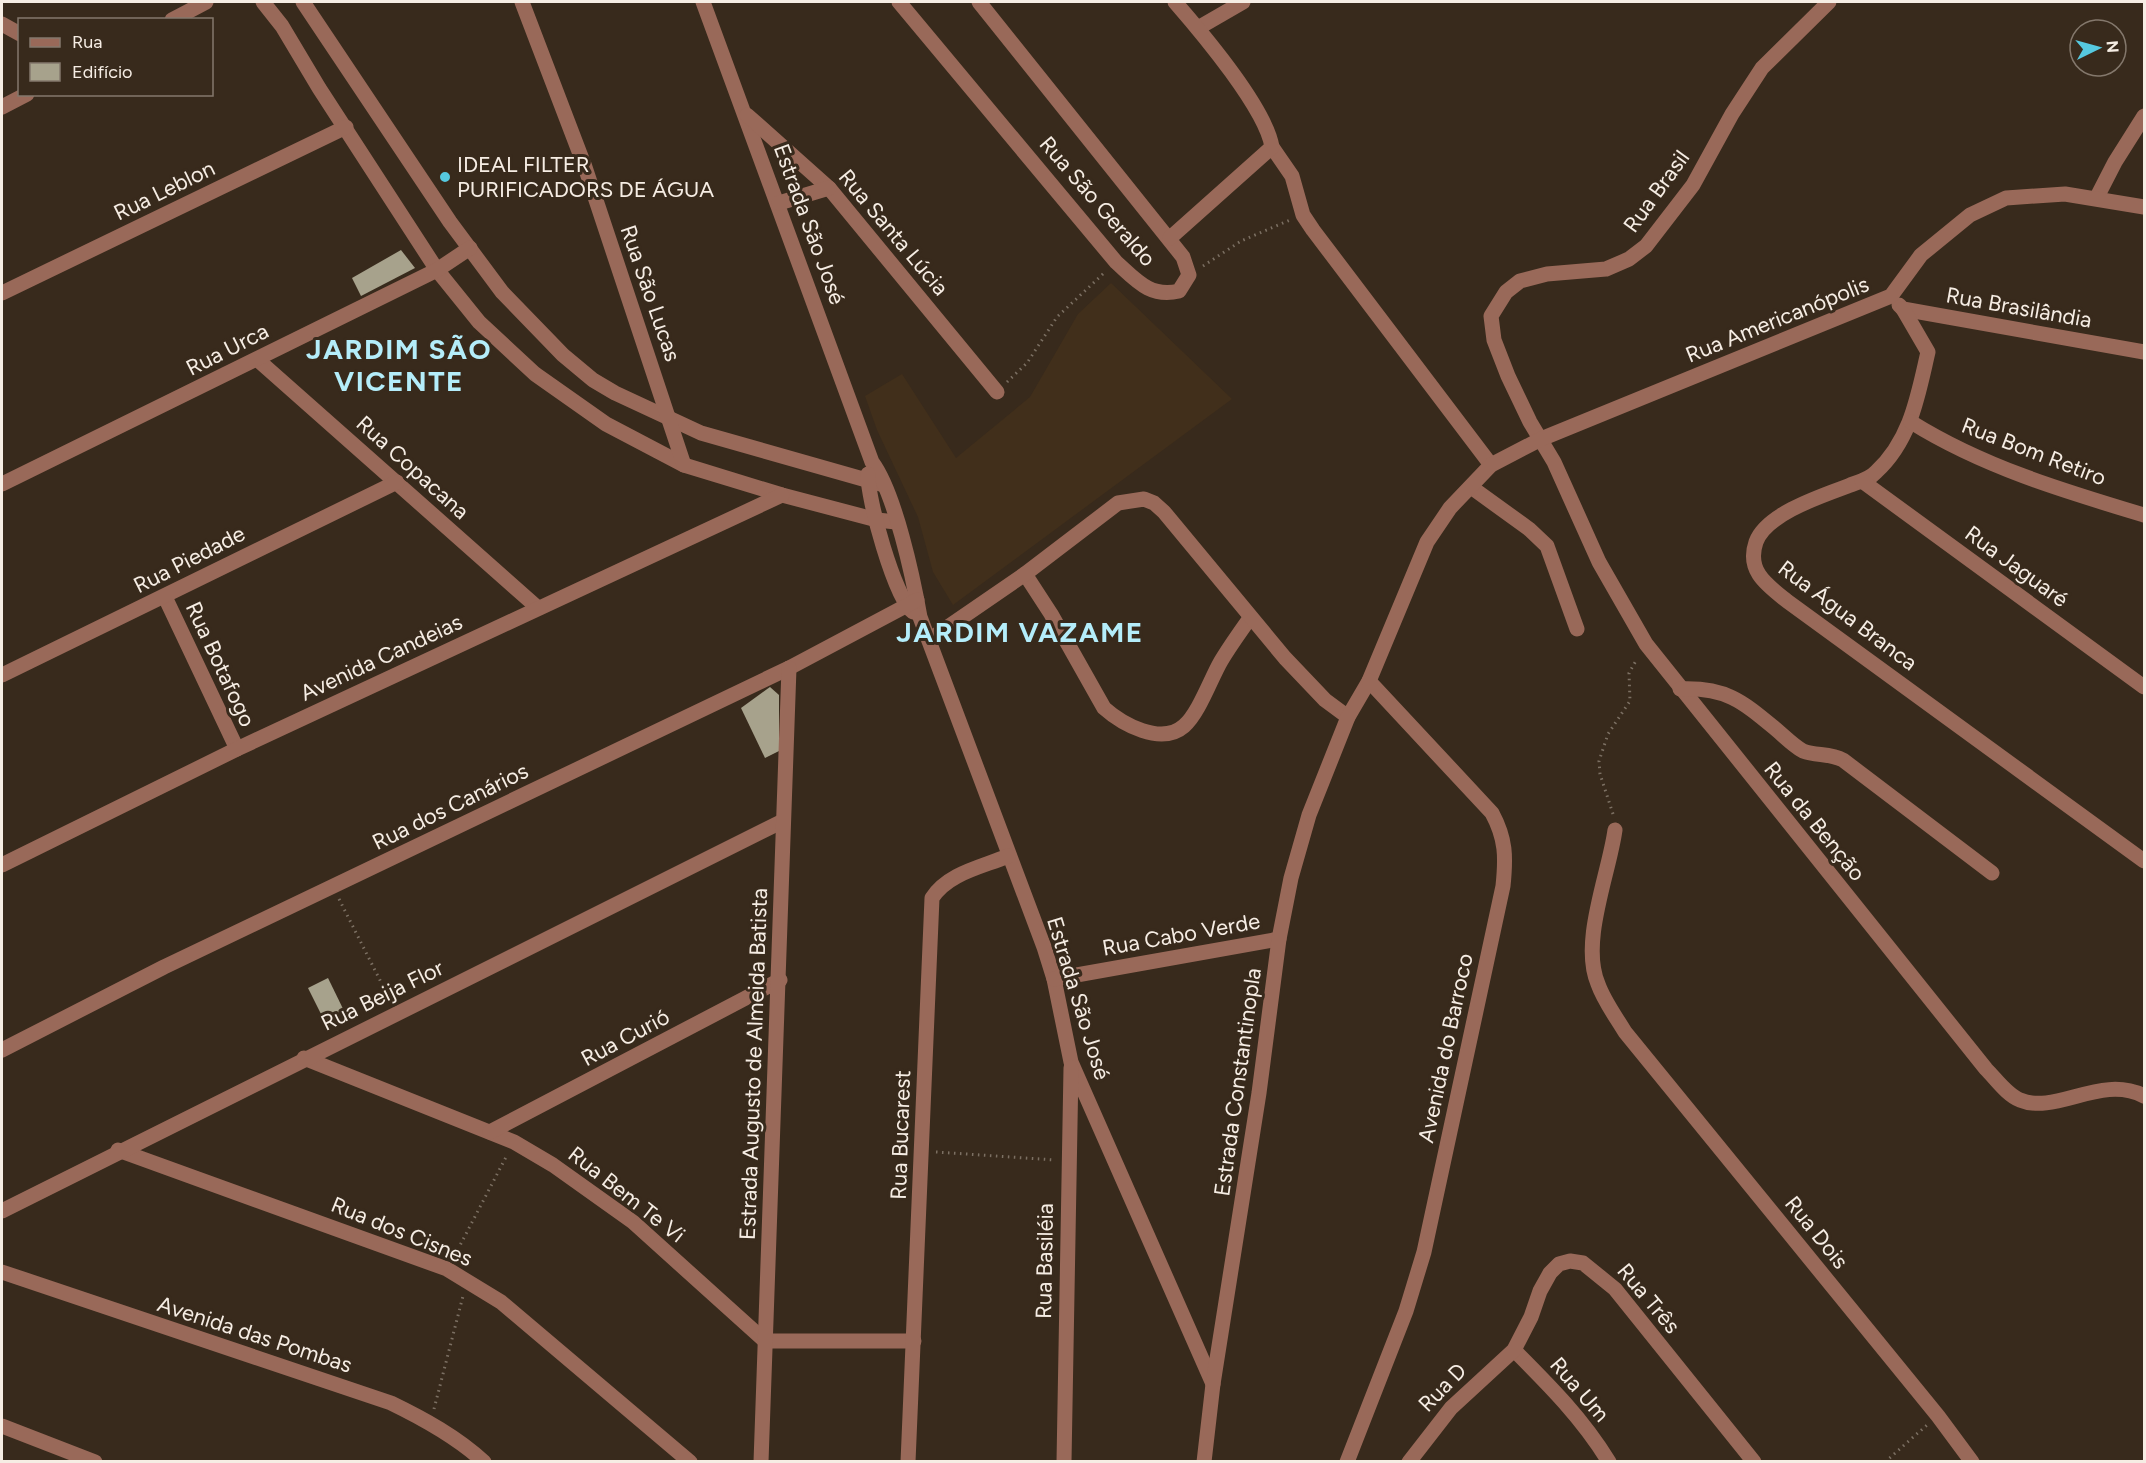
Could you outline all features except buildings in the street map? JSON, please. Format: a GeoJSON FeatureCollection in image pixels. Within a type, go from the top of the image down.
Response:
{"type":"FeatureCollection","features":[{"type":"Feature","properties":{"kind":"street"},"geometry":{"type":"LineString","coordinates":[[176,18],[206,2]]}},
{"type":"Feature","properties":{"kind":"street"},"geometry":{"type":"LineString","coordinates":[[263,2],[282,26],[437,270],[479,322],[535,374],[606,424],[684,465],[782,495],[877,520],[896,522]]}},
{"type":"Feature","properties":{"kind":"street"},"geometry":{"type":"LineString","coordinates":[[303,2],[502,292],[563,356],[593,380],[671,421],[733,444],[868,482],[884,484]]}},
{"type":"Feature","properties":{"kind":"street","name":"Rua São Lucas"},"geometry":{"type":"LineString","coordinates":[[522,2],[585,167],[684,465]]}},
{"type":"Feature","properties":{"kind":"street","name":"Estrada São José"},"geometry":{"type":"LineString","coordinates":[[703,2],[779,203],[872,462],[884,484],[896,522],[911,603]]}},
{"type":"Feature","properties":{"kind":"street","name":"Rua São Geraldo"},"geometry":{"type":"LineString","coordinates":[[899,2],[1116,262],[1146,289],[1155,292],[1179,291],[1189,275],[1184,258],[979,2]]}},
{"type":"Feature","properties":{"kind":"street"},"geometry":{"type":"LineString","coordinates":[[1175,2],[1198,28],[1264,123],[1272,147],[1292,176],[1303,215],[1494,463]]}},
{"type":"Feature","properties":{"kind":"street"},"geometry":{"type":"LineString","coordinates":[[1198,28],[1243,2]]}},
{"type":"Feature","properties":{"kind":"street","name":"Rua Brasil"},"geometry":{"type":"LineString","coordinates":[[1540,439],[1512,385],[1494,340],[1491,316],[1506,292],[1520,281],[1547,273],[1606,269],[1629,259],[1646,246],[1693,185],[1732,114],[1762,68],[1829,2]]}},
{"type":"Feature","properties":{"kind":"street"},"geometry":{"type":"LineString","coordinates":[[2,24],[18,33]]}},
{"type":"Feature","properties":{"kind":"street"},"geometry":{"type":"LineString","coordinates":[[2,107],[23,96]]}},
{"type":"Feature","properties":{"kind":"street","name":"Rua Santa Lúcia"},"geometry":{"type":"LineString","coordinates":[[745,113],[829,188],[997,392]]}},
{"type":"Feature","properties":{"kind":"street"},"geometry":{"type":"LineString","coordinates":[[2097,197],[2115,162],[2145,116]]}},
{"type":"Feature","properties":{"kind":"street","name":"Rua Leblon"},"geometry":{"type":"LineString","coordinates":[[2,293],[346,128]]}},
{"type":"Feature","properties":{"kind":"street"},"geometry":{"type":"LineString","coordinates":[[1170,238],[1272,147]]}},
{"type":"Feature","properties":{"kind":"street"},"geometry":{"type":"LineString","coordinates":[[779,203],[829,188]]}},
{"type":"Feature","properties":{"kind":"street","name":"Rua Americanópolis"},"geometry":{"type":"LineString","coordinates":[[1540,439],[1891,296],[1921,255],[1970,215],[2006,198],[2042,194],[2097,197],[2145,207]]}},
{"type":"Feature","properties":{"kind":"street","name":"Rua Urca"},"geometry":{"type":"LineString","coordinates":[[2,484],[437,270],[470,248]]}},
{"type":"Feature","properties":{"kind":"street"},"geometry":{"type":"LineString","coordinates":[[1891,296],[1903,309]]}},
{"type":"Feature","properties":{"kind":"street","name":"Rua Brasilândia"},"geometry":{"type":"LineString","coordinates":[[1903,309],[2145,352]]}},
{"type":"Feature","properties":{"kind":"street","name":"Rua Água Branca"},"geometry":{"type":"LineString","coordinates":[[1903,309],[1928,352],[1911,422],[1876,472],[1862,481],[1786,512],[1766,527],[1753,552],[1753,563],[1758,576],[1787,601],[2145,861]]}},
{"type":"Feature","properties":{"kind":"street","name":"Rua Copacana"},"geometry":{"type":"LineString","coordinates":[[258,360],[538,608]]}},
{"type":"Feature","properties":{"kind":"street","name":"Rua Bom Retiro"},"geometry":{"type":"LineString","coordinates":[[1911,422],[1965,453],[2025,477],[2145,515]]}},
{"type":"Feature","properties":{"kind":"street"},"geometry":{"type":"LineString","coordinates":[[929,640],[1025,574],[1118,503],[1135,499],[1154,503],[1227,587],[1250,618],[1325,700],[1348,717],[1369,681],[1427,542],[1450,508],[1494,463],[1540,439]]}},
{"type":"Feature","properties":{"kind":"street","name":"Rua da Benção"},"geometry":{"type":"LineString","coordinates":[[1540,439],[1599,562],[1646,644],[1959,1036],[2005,1089],[2019,1100],[2041,1104],[2094,1091],[2119,1090],[2137,1092],[2145,1096]]}},
{"type":"Feature","properties":{"kind":"street","name":"Estrada São José"},"geometry":{"type":"LineString","coordinates":[[872,462],[868,482],[877,520],[911,603],[920,617],[929,640],[1054,979],[1071,1062],[1213,1383]]}},
{"type":"Feature","properties":{"kind":"street","name":"Rua Jaguaré"},"geometry":{"type":"LineString","coordinates":[[1862,481],[2145,687]]}},
{"type":"Feature","properties":{"kind":"street","name":"Rua Piedade"},"geometry":{"type":"LineString","coordinates":[[2,675],[397,482]]}},
{"type":"Feature","properties":{"kind":"street"},"geometry":{"type":"LineString","coordinates":[[1472,487],[1529,529],[1547,546],[1577,629]]}},
{"type":"Feature","properties":{"kind":"street","name":"Avenida Candeias"},"geometry":{"type":"LineString","coordinates":[[2,865],[237,749],[782,495]]}},
{"type":"Feature","properties":{"kind":"street"},"geometry":{"type":"LineString","coordinates":[[1025,574],[1051,614],[1104,708],[1117,719],[1140,730],[1172,732],[1184,726],[1222,659],[1250,618]]}},
{"type":"Feature","properties":{"kind":"street","name":"Rua Botafogo"},"geometry":{"type":"LineString","coordinates":[[165,597],[237,749]]}},
{"type":"Feature","properties":{"kind":"street","name":"Rua dos Canários"},"geometry":{"type":"LineString","coordinates":[[2,1050],[124,987],[789,668],[911,603]]}},
{"type":"Feature","properties":{"kind":"street","name":"Estrada Augusto de Almeida Batista"},"geometry":{"type":"LineString","coordinates":[[761,1461],[780,980],[789,668]]}},
{"type":"Feature","properties":{"kind":"street","name":"Avenida do Barroco"},"geometry":{"type":"LineString","coordinates":[[1347,1461],[1406,1311],[1424,1252],[1503,886],[1506,860],[1503,833],[1492,813],[1369,681]]}},
{"type":"Feature","properties":{"kind":"street"},"geometry":{"type":"LineString","coordinates":[[1680,689],[1706,688],[1727,693],[1804,751],[1826,753],[1843,760],[1992,873]]}},
{"type":"Feature","properties":{"kind":"street","name":"Estrada Constantinopla"},"geometry":{"type":"LineString","coordinates":[[1204,1461],[1213,1383],[1253,1136],[1280,939],[1291,878],[1309,815],[1348,717]]}},
{"type":"Feature","properties":{"kind":"street","name":"Rua Beija Flor"},"geometry":{"type":"LineString","coordinates":[[2,1211],[118,1150],[783,821]]}},
{"type":"Feature","properties":{"kind":"street","name":"Rua Dois"},"geometry":{"type":"LineString","coordinates":[[1615,830],[1594,936],[1592,964],[1597,983],[1625,1032],[1938,1416],[1972,1461]]}},
{"type":"Feature","properties":{"kind":"street","name":"Rua Bucarest"},"geometry":{"type":"LineString","coordinates":[[909,1461],[932,898],[942,884],[1008,856]]}},
{"type":"Feature","properties":{"kind":"street","name":"Rua Cabo Verde"},"geometry":{"type":"LineString","coordinates":[[1054,979],[1280,939]]}},
{"type":"Feature","properties":{"kind":"street","name":"Rua Curió"},"geometry":{"type":"LineString","coordinates":[[490,1132],[780,980]]}},
{"type":"Feature","properties":{"kind":"street","name":"Rua Bem Te Vi"},"geometry":{"type":"LineString","coordinates":[[304,1058],[514,1142],[594,1191],[633,1222],[765,1341]]}},
{"type":"Feature","properties":{"kind":"street","name":"Rua Basiléia"},"geometry":{"type":"LineString","coordinates":[[1064,1461],[1071,1062]]}},
{"type":"Feature","properties":{"kind":"street","name":"Rua dos Cisnes"},"geometry":{"type":"LineString","coordinates":[[118,1150],[447,1269],[468,1280],[501,1302],[690,1461]]}},
{"type":"Feature","properties":{"kind":"street","name":"Rua Três"},"geometry":{"type":"LineString","coordinates":[[1514,1350],[1550,1273],[1559,1264],[1570,1261],[1583,1263],[1615,1289],[1754,1461]]}},
{"type":"Feature","properties":{"kind":"street","name":"Avenida das Pombas"},"geometry":{"type":"LineString","coordinates":[[2,1272],[381,1400],[430,1424],[470,1449],[484,1461]]}},
{"type":"Feature","properties":{"kind":"street"},"geometry":{"type":"LineString","coordinates":[[765,1341],[914,1341]]}},
{"type":"Feature","properties":{"kind":"street","name":"Rua D"},"geometry":{"type":"LineString","coordinates":[[1409,1461],[1451,1408],[1514,1350]]}},
{"type":"Feature","properties":{"kind":"street","name":"Rua Um"},"geometry":{"type":"LineString","coordinates":[[1514,1350],[1561,1397],[1594,1437],[1609,1461]]}},
{"type":"Feature","properties":{"kind":"street"},"geometry":{"type":"LineString","coordinates":[[2,1426],[95,1461]]}},
{"type":"Feature","properties":{"kind":"path"},"geometry":{"type":"LineString","coordinates":[[1189,275],[1240,241],[1303,215]]}},
{"type":"Feature","properties":{"kind":"path"},"geometry":{"type":"LineString","coordinates":[[997,392],[1027,363],[1057,317],[1116,262]]}},
{"type":"Feature","properties":{"kind":"path"},"geometry":{"type":"LineString","coordinates":[[1615,830],[1599,761],[1608,734],[1630,701],[1629,673],[1646,644]]}},
{"type":"Feature","properties":{"kind":"path"},"geometry":{"type":"LineString","coordinates":[[333,887],[398,1013]]}},
{"type":"Feature","properties":{"kind":"path"},"geometry":{"type":"LineString","coordinates":[[447,1269],[514,1142]]}},
{"type":"Feature","properties":{"kind":"path"},"geometry":{"type":"LineString","coordinates":[[922,1152],[1068,1161]]}},
{"type":"Feature","properties":{"kind":"path"},"geometry":{"type":"LineString","coordinates":[[430,1424],[468,1280]]}},
{"type":"Feature","properties":{"kind":"path"},"geometry":{"type":"LineString","coordinates":[[1885,1461],[1938,1416]]}},
{"type":"Feature","properties":{"kind":"shaded area"},"geometry":{"type":"Polygon","coordinates":[[[1111,283],[1232,399],[953,605],[933,572],[918,517],[877,430],[865,396],[902,374],[956,458],[1030,397],[1078,314],[1111,283]]]}},
{"type":"Feature","properties":{"kind":"place","name":"IDEAL FILTER PURIFICADORS DE ÁGUA"},"geometry":{"type":"Point","coordinates":[445,177]}},
{"type":"Feature","properties":{"kind":"district","name":"JARDIM SÃO VICENTE"},"geometry":{"type":"Point","coordinates":[399,365]}},
{"type":"Feature","properties":{"kind":"district","name":"JARDIM VAZAME"},"geometry":{"type":"Point","coordinates":[1020,632]}}]}
